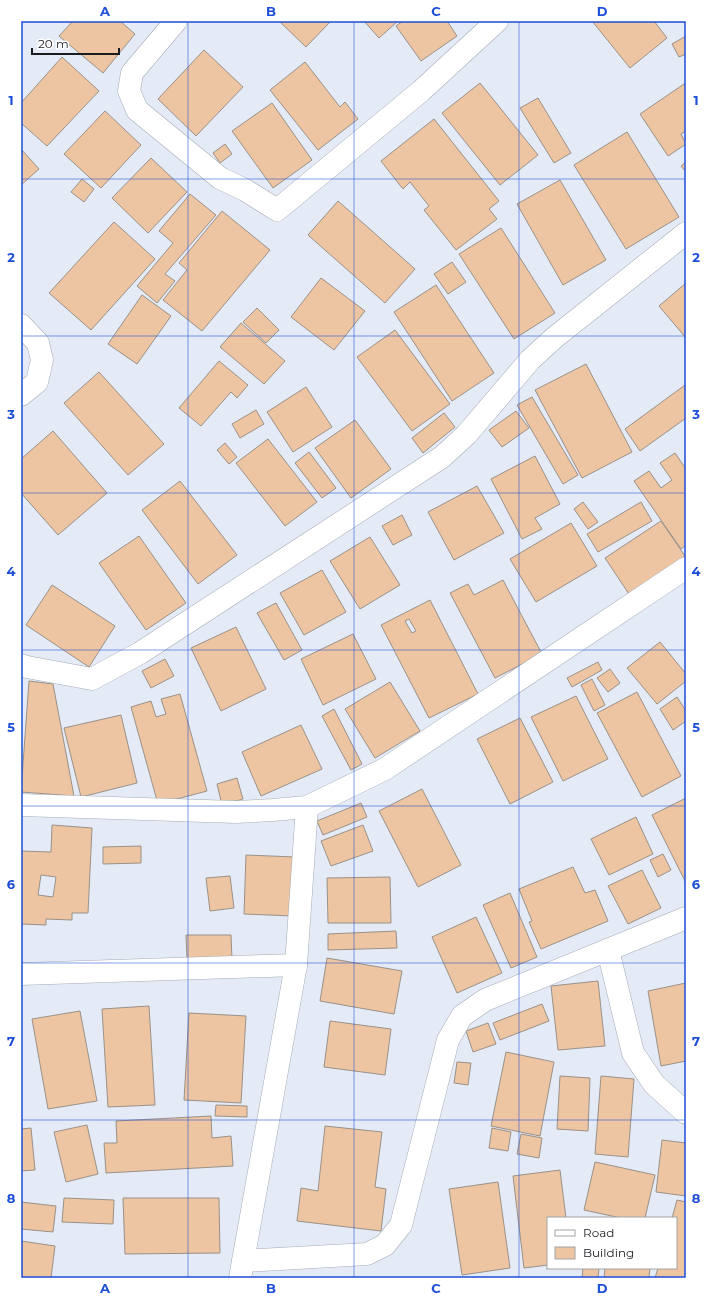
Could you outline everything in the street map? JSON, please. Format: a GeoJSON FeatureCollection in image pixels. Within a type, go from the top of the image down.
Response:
{"type":"FeatureCollection","features":[{"type":"Feature","properties":{"kind":"street"},"geometry":{"type":"LineString","coordinates":[[176,21],[132,73],[129,91],[137,110],[220,178],[245,190],[277,210],[421,91],[497,21]]}},
{"type":"Feature","properties":{"kind":"street"},"geometry":{"type":"LineString","coordinates":[[21,664],[27,667],[92,679],[140,653],[442,457],[466,435],[530,360],[554,338],[686,233]]}},
{"type":"Feature","properties":{"kind":"street"},"geometry":{"type":"LineString","coordinates":[[21,325],[38,343],[42,360],[37,382],[21,395]]}},
{"type":"Feature","properties":{"kind":"street"},"geometry":{"type":"LineString","coordinates":[[21,806],[236,812],[307,807],[385,769],[686,568]]}},
{"type":"Feature","properties":{"kind":"street"},"geometry":{"type":"LineString","coordinates":[[307,807],[296,965],[242,1270],[367,1254],[385,1245],[401,1225],[448,1040],[462,1016],[485,1000],[686,918]]}},
{"type":"Feature","properties":{"kind":"street"},"geometry":{"type":"LineString","coordinates":[[608,950],[633,1053],[654,1084],[686,1113]]}},
{"type":"Feature","properties":{"kind":"street"},"geometry":{"type":"LineString","coordinates":[[21,974],[296,965]]}},
{"type":"Feature","properties":{"kind":"building"},"geometry":{"type":"Polygon","coordinates":[[[73,21],[120,21],[135,34],[103,73],[59,36],[73,21]]]}},
{"type":"Feature","properties":{"kind":"building"},"geometry":{"type":"Polygon","coordinates":[[[279,21],[331,21],[306,47],[279,21]]]}},
{"type":"Feature","properties":{"kind":"building"},"geometry":{"type":"Polygon","coordinates":[[[364,21],[398,21],[379,38],[364,21]]]}},
{"type":"Feature","properties":{"kind":"building"},"geometry":{"type":"Polygon","coordinates":[[[403,21],[447,21],[457,36],[421,61],[396,26],[403,21]]]}},
{"type":"Feature","properties":{"kind":"building"},"geometry":{"type":"Polygon","coordinates":[[[592,21],[654,21],[667,38],[630,68],[592,21]]]}},
{"type":"Feature","properties":{"kind":"building"},"geometry":{"type":"Polygon","coordinates":[[[686,36],[686,54],[679,57],[672,44],[686,36]]]}},
{"type":"Feature","properties":{"kind":"building"},"geometry":{"type":"Polygon","coordinates":[[[204,50],[243,87],[196,136],[158,99],[204,50]]]}},
{"type":"Feature","properties":{"kind":"building"},"geometry":{"type":"Polygon","coordinates":[[[62,57],[99,91],[47,146],[21,123],[21,103],[62,57]]]}},
{"type":"Feature","properties":{"kind":"building"},"geometry":{"type":"Polygon","coordinates":[[[305,62],[340,107],[345,102],[358,119],[318,150],[270,90],[305,62]]]}},
{"type":"Feature","properties":{"kind":"building"},"geometry":{"type":"Polygon","coordinates":[[[480,83],[538,155],[500,185],[442,113],[480,83]]]}},
{"type":"Feature","properties":{"kind":"building"},"geometry":{"type":"Polygon","coordinates":[[[684,84],[686,87],[686,131],[681,134],[686,144],[668,156],[640,114],[684,84]]]}},
{"type":"Feature","properties":{"kind":"building"},"geometry":{"type":"Polygon","coordinates":[[[538,98],[571,153],[554,163],[520,108],[538,98]]]}},
{"type":"Feature","properties":{"kind":"building"},"geometry":{"type":"Polygon","coordinates":[[[272,103],[312,160],[273,188],[232,131],[272,103]]]}},
{"type":"Feature","properties":{"kind":"building"},"geometry":{"type":"Polygon","coordinates":[[[105,111],[141,145],[101,188],[64,154],[105,111]]]}},
{"type":"Feature","properties":{"kind":"building"},"geometry":{"type":"Polygon","coordinates":[[[434,119],[499,201],[489,209],[497,219],[456,250],[424,210],[429,206],[410,182],[403,189],[381,161],[434,119]]]}},
{"type":"Feature","properties":{"kind":"building"},"geometry":{"type":"Polygon","coordinates":[[[627,132],[679,217],[626,249],[574,165],[627,132]]]}},
{"type":"Feature","properties":{"kind":"building"},"geometry":{"type":"Polygon","coordinates":[[[225,144],[232,154],[220,163],[213,153],[225,144]]]}},
{"type":"Feature","properties":{"kind":"building"},"geometry":{"type":"Polygon","coordinates":[[[21,149],[39,169],[21,185],[21,149]]]}},
{"type":"Feature","properties":{"kind":"building"},"geometry":{"type":"Polygon","coordinates":[[[151,158],[187,192],[148,233],[112,198],[151,158]]]}},
{"type":"Feature","properties":{"kind":"building"},"geometry":{"type":"Polygon","coordinates":[[[686,162],[686,172],[681,166],[686,162]]]}},
{"type":"Feature","properties":{"kind":"building"},"geometry":{"type":"Polygon","coordinates":[[[82,179],[94,189],[84,202],[71,192],[82,179]]]}},
{"type":"Feature","properties":{"kind":"building"},"geometry":{"type":"Polygon","coordinates":[[[560,180],[606,260],[563,285],[517,204],[560,180]]]}},
{"type":"Feature","properties":{"kind":"building"},"geometry":{"type":"Polygon","coordinates":[[[190,194],[216,215],[165,274],[175,281],[157,303],[137,286],[173,243],[159,231],[190,194]]]}},
{"type":"Feature","properties":{"kind":"building"},"geometry":{"type":"Polygon","coordinates":[[[338,201],[415,269],[385,303],[308,235],[338,201]]]}},
{"type":"Feature","properties":{"kind":"building"},"geometry":{"type":"Polygon","coordinates":[[[222,211],[270,250],[202,331],[163,300],[187,270],[179,263],[222,211]]]}},
{"type":"Feature","properties":{"kind":"building"},"geometry":{"type":"Polygon","coordinates":[[[114,222],[155,259],[91,330],[49,293],[114,222]]]}},
{"type":"Feature","properties":{"kind":"building"},"geometry":{"type":"Polygon","coordinates":[[[501,228],[555,313],[514,339],[459,254],[501,228]]]}},
{"type":"Feature","properties":{"kind":"building"},"geometry":{"type":"Polygon","coordinates":[[[452,262],[466,282],[448,294],[434,274],[452,262]]]}},
{"type":"Feature","properties":{"kind":"building"},"geometry":{"type":"Polygon","coordinates":[[[321,278],[365,311],[334,350],[291,317],[321,278]]]}},
{"type":"Feature","properties":{"kind":"building"},"geometry":{"type":"Polygon","coordinates":[[[686,283],[686,338],[659,306],[686,283]]]}},
{"type":"Feature","properties":{"kind":"building"},"geometry":{"type":"Polygon","coordinates":[[[436,285],[494,373],[452,401],[394,312],[436,285]]]}},
{"type":"Feature","properties":{"kind":"building"},"geometry":{"type":"Polygon","coordinates":[[[142,295],[171,316],[137,364],[108,344],[142,295]]]}},
{"type":"Feature","properties":{"kind":"building"},"geometry":{"type":"Polygon","coordinates":[[[257,308],[279,330],[266,343],[243,322],[257,308]]]}},
{"type":"Feature","properties":{"kind":"building"},"geometry":{"type":"Polygon","coordinates":[[[241,323],[285,361],[264,384],[220,347],[241,323]]]}},
{"type":"Feature","properties":{"kind":"building"},"geometry":{"type":"Polygon","coordinates":[[[395,330],[450,404],[412,431],[357,357],[395,330]]]}},
{"type":"Feature","properties":{"kind":"building"},"geometry":{"type":"Polygon","coordinates":[[[219,361],[248,385],[237,398],[231,392],[201,426],[179,408],[219,361]]]}},
{"type":"Feature","properties":{"kind":"building"},"geometry":{"type":"Polygon","coordinates":[[[586,364],[632,452],[582,478],[535,390],[586,364]]]}},
{"type":"Feature","properties":{"kind":"building"},"geometry":{"type":"Polygon","coordinates":[[[99,372],[164,444],[128,475],[64,403],[99,372]]]}},
{"type":"Feature","properties":{"kind":"building"},"geometry":{"type":"Polygon","coordinates":[[[685,385],[686,418],[640,451],[625,429],[685,385]]]}},
{"type":"Feature","properties":{"kind":"building"},"geometry":{"type":"Polygon","coordinates":[[[306,387],[332,427],[293,452],[267,412],[306,387]]]}},
{"type":"Feature","properties":{"kind":"building"},"geometry":{"type":"Polygon","coordinates":[[[532,397],[578,475],[563,484],[517,405],[532,397]]]}},
{"type":"Feature","properties":{"kind":"building"},"geometry":{"type":"Polygon","coordinates":[[[256,410],[264,424],[240,438],[232,424],[256,410]]]}},
{"type":"Feature","properties":{"kind":"building"},"geometry":{"type":"Polygon","coordinates":[[[516,411],[529,428],[502,447],[489,430],[516,411]]]}},
{"type":"Feature","properties":{"kind":"building"},"geometry":{"type":"Polygon","coordinates":[[[444,413],[455,427],[423,453],[412,438],[444,413]]]}},
{"type":"Feature","properties":{"kind":"building"},"geometry":{"type":"Polygon","coordinates":[[[355,420],[391,469],[351,498],[315,448],[355,420]]]}},
{"type":"Feature","properties":{"kind":"building"},"geometry":{"type":"Polygon","coordinates":[[[53,431],[107,493],[58,535],[21,493],[21,459],[53,431]]]}},
{"type":"Feature","properties":{"kind":"building"},"geometry":{"type":"Polygon","coordinates":[[[268,439],[317,502],[285,526],[236,463],[268,439]]]}},
{"type":"Feature","properties":{"kind":"building"},"geometry":{"type":"Polygon","coordinates":[[[225,443],[237,457],[229,464],[217,450],[225,443]]]}},
{"type":"Feature","properties":{"kind":"building"},"geometry":{"type":"Polygon","coordinates":[[[309,452],[336,488],[322,498],[295,463],[309,452]]]}},
{"type":"Feature","properties":{"kind":"building"},"geometry":{"type":"Polygon","coordinates":[[[675,453],[686,469],[686,545],[681,549],[634,481],[649,471],[661,488],[672,480],[660,463],[675,453]]]}},
{"type":"Feature","properties":{"kind":"building"},"geometry":{"type":"Polygon","coordinates":[[[535,456],[560,504],[535,518],[542,529],[522,539],[491,479],[535,456]]]}},
{"type":"Feature","properties":{"kind":"building"},"geometry":{"type":"Polygon","coordinates":[[[180,481],[237,555],[198,584],[142,510],[180,481]]]}},
{"type":"Feature","properties":{"kind":"building"},"geometry":{"type":"Polygon","coordinates":[[[477,486],[504,533],[454,560],[428,512],[477,486]]]}},
{"type":"Feature","properties":{"kind":"building"},"geometry":{"type":"Polygon","coordinates":[[[583,502],[598,522],[588,529],[574,509],[583,502]]]}},
{"type":"Feature","properties":{"kind":"building"},"geometry":{"type":"Polygon","coordinates":[[[641,502],[652,521],[598,552],[587,534],[641,502]]]}},
{"type":"Feature","properties":{"kind":"building"},"geometry":{"type":"Polygon","coordinates":[[[402,515],[412,535],[393,545],[382,526],[402,515]]]}},
{"type":"Feature","properties":{"kind":"building"},"geometry":{"type":"Polygon","coordinates":[[[661,521],[685,556],[629,594],[605,558],[661,521]]]}},
{"type":"Feature","properties":{"kind":"building"},"geometry":{"type":"Polygon","coordinates":[[[571,523],[597,566],[536,602],[510,559],[571,523]]]}},
{"type":"Feature","properties":{"kind":"building"},"geometry":{"type":"Polygon","coordinates":[[[139,536],[186,603],[146,630],[99,563],[139,536]]]}},
{"type":"Feature","properties":{"kind":"building"},"geometry":{"type":"Polygon","coordinates":[[[370,537],[400,585],[360,609],[330,561],[370,537]]]}},
{"type":"Feature","properties":{"kind":"building"},"geometry":{"type":"Polygon","coordinates":[[[322,570],[346,612],[304,635],[280,593],[322,570]]]}},
{"type":"Feature","properties":{"kind":"building"},"geometry":{"type":"Polygon","coordinates":[[[503,580],[542,654],[495,678],[450,593],[468,584],[474,595],[503,580]]]}},
{"type":"Feature","properties":{"kind":"building"},"geometry":{"type":"Polygon","coordinates":[[[52,585],[115,626],[89,667],[26,625],[52,585]]]}},
{"type":"Feature","properties":{"kind":"building"},"geometry":{"type":"Polygon","coordinates":[[[430,600],[478,694],[429,718],[381,625],[430,600]],[[409,619],[405,621],[412,633],[416,631],[409,619]]]}},
{"type":"Feature","properties":{"kind":"building"},"geometry":{"type":"Polygon","coordinates":[[[276,603],[302,650],[284,660],[257,613],[276,603]]]}},
{"type":"Feature","properties":{"kind":"building"},"geometry":{"type":"Polygon","coordinates":[[[236,627],[266,689],[221,711],[191,648],[236,627]]]}},
{"type":"Feature","properties":{"kind":"building"},"geometry":{"type":"Polygon","coordinates":[[[353,634],[376,679],[323,705],[301,659],[353,634]]]}},
{"type":"Feature","properties":{"kind":"building"},"geometry":{"type":"Polygon","coordinates":[[[660,642],[686,674],[686,681],[657,704],[627,668],[660,642]]]}},
{"type":"Feature","properties":{"kind":"building"},"geometry":{"type":"Polygon","coordinates":[[[165,659],[174,676],[151,688],[142,671],[165,659]]]}},
{"type":"Feature","properties":{"kind":"building"},"geometry":{"type":"Polygon","coordinates":[[[598,662],[602,670],[572,687],[567,678],[598,662]]]}},
{"type":"Feature","properties":{"kind":"building"},"geometry":{"type":"Polygon","coordinates":[[[610,669],[620,683],[608,692],[597,678],[610,669]]]}},
{"type":"Feature","properties":{"kind":"building"},"geometry":{"type":"Polygon","coordinates":[[[592,679],[605,705],[594,711],[581,685],[592,679]]]}},
{"type":"Feature","properties":{"kind":"building"},"geometry":{"type":"Polygon","coordinates":[[[29,681],[53,684],[74,796],[21,792],[29,681]]]}},
{"type":"Feature","properties":{"kind":"building"},"geometry":{"type":"Polygon","coordinates":[[[390,682],[420,731],[375,758],[345,709],[390,682]]]}},
{"type":"Feature","properties":{"kind":"building"},"geometry":{"type":"Polygon","coordinates":[[[637,692],[681,776],[642,797],[597,713],[637,692]]]}},
{"type":"Feature","properties":{"kind":"building"},"geometry":{"type":"Polygon","coordinates":[[[180,694],[207,791],[158,804],[131,707],[151,701],[156,717],[166,714],[161,699],[180,694]]]}},
{"type":"Feature","properties":{"kind":"building"},"geometry":{"type":"Polygon","coordinates":[[[576,696],[608,759],[563,781],[531,717],[576,696]]]}},
{"type":"Feature","properties":{"kind":"building"},"geometry":{"type":"Polygon","coordinates":[[[677,697],[686,711],[686,721],[673,730],[660,709],[677,697]]]}},
{"type":"Feature","properties":{"kind":"building"},"geometry":{"type":"Polygon","coordinates":[[[334,709],[362,764],[351,770],[322,716],[334,709]]]}},
{"type":"Feature","properties":{"kind":"building"},"geometry":{"type":"Polygon","coordinates":[[[121,715],[137,783],[81,797],[64,728],[121,715]]]}},
{"type":"Feature","properties":{"kind":"building"},"geometry":{"type":"Polygon","coordinates":[[[520,718],[553,782],[510,804],[477,739],[520,718]]]}},
{"type":"Feature","properties":{"kind":"building"},"geometry":{"type":"Polygon","coordinates":[[[301,725],[322,769],[261,796],[242,752],[301,725]]]}},
{"type":"Feature","properties":{"kind":"building"},"geometry":{"type":"Polygon","coordinates":[[[237,778],[243,799],[222,805],[217,784],[237,778]]]}},
{"type":"Feature","properties":{"kind":"building"},"geometry":{"type":"Polygon","coordinates":[[[422,789],[461,865],[418,887],[379,811],[422,789]]]}},
{"type":"Feature","properties":{"kind":"building"},"geometry":{"type":"Polygon","coordinates":[[[686,798],[686,883],[652,815],[686,798]]]}},
{"type":"Feature","properties":{"kind":"building"},"geometry":{"type":"Polygon","coordinates":[[[361,803],[367,817],[323,835],[317,821],[361,803]]]}},
{"type":"Feature","properties":{"kind":"building"},"geometry":{"type":"Polygon","coordinates":[[[636,817],[653,854],[609,875],[591,839],[636,817]]]}},
{"type":"Feature","properties":{"kind":"building"},"geometry":{"type":"Polygon","coordinates":[[[52,825],[92,828],[88,913],[72,913],[72,920],[46,919],[46,925],[21,924],[21,851],[51,852],[52,825]],[[41,875],[38,895],[53,897],[56,877],[41,875]]]}},
{"type":"Feature","properties":{"kind":"building"},"geometry":{"type":"Polygon","coordinates":[[[363,825],[373,851],[331,866],[321,841],[363,825]]]}},
{"type":"Feature","properties":{"kind":"building"},"geometry":{"type":"Polygon","coordinates":[[[141,846],[141,863],[103,864],[103,847],[141,846]]]}},
{"type":"Feature","properties":{"kind":"building"},"geometry":{"type":"Polygon","coordinates":[[[663,854],[671,870],[658,877],[650,860],[663,854]]]}},
{"type":"Feature","properties":{"kind":"building"},"geometry":{"type":"Polygon","coordinates":[[[246,855],[295,857],[293,916],[244,914],[246,855]]]}},
{"type":"Feature","properties":{"kind":"building"},"geometry":{"type":"Polygon","coordinates":[[[573,867],[585,893],[595,890],[608,921],[541,949],[529,922],[532,921],[519,889],[573,867]]]}},
{"type":"Feature","properties":{"kind":"building"},"geometry":{"type":"Polygon","coordinates":[[[642,870],[661,908],[628,924],[608,886],[642,870]]]}},
{"type":"Feature","properties":{"kind":"building"},"geometry":{"type":"Polygon","coordinates":[[[230,876],[234,908],[210,911],[206,878],[230,876]]]}},
{"type":"Feature","properties":{"kind":"building"},"geometry":{"type":"Polygon","coordinates":[[[390,877],[391,923],[328,923],[327,878],[390,877]]]}},
{"type":"Feature","properties":{"kind":"building"},"geometry":{"type":"Polygon","coordinates":[[[510,893],[537,957],[511,968],[483,905],[510,893]]]}},
{"type":"Feature","properties":{"kind":"building"},"geometry":{"type":"Polygon","coordinates":[[[476,917],[502,973],[457,993],[432,937],[476,917]]]}},
{"type":"Feature","properties":{"kind":"building"},"geometry":{"type":"Polygon","coordinates":[[[396,931],[397,948],[328,950],[328,934],[396,931]]]}},
{"type":"Feature","properties":{"kind":"building"},"geometry":{"type":"Polygon","coordinates":[[[186,935],[231,935],[232,959],[187,959],[186,935]]]}},
{"type":"Feature","properties":{"kind":"building"},"geometry":{"type":"Polygon","coordinates":[[[327,958],[402,971],[394,1014],[320,1001],[327,958]]]}},
{"type":"Feature","properties":{"kind":"building"},"geometry":{"type":"Polygon","coordinates":[[[598,981],[605,1046],[558,1050],[551,986],[598,981]]]}},
{"type":"Feature","properties":{"kind":"building"},"geometry":{"type":"Polygon","coordinates":[[[686,983],[686,1061],[661,1066],[648,991],[686,983]]]}},
{"type":"Feature","properties":{"kind":"building"},"geometry":{"type":"Polygon","coordinates":[[[542,1004],[549,1021],[500,1040],[493,1023],[542,1004]]]}},
{"type":"Feature","properties":{"kind":"building"},"geometry":{"type":"Polygon","coordinates":[[[149,1006],[155,1105],[108,1107],[102,1009],[149,1006]]]}},
{"type":"Feature","properties":{"kind":"building"},"geometry":{"type":"Polygon","coordinates":[[[80,1011],[97,1101],[48,1109],[32,1019],[80,1011]]]}},
{"type":"Feature","properties":{"kind":"building"},"geometry":{"type":"Polygon","coordinates":[[[189,1013],[246,1016],[241,1103],[184,1100],[189,1013]]]}},
{"type":"Feature","properties":{"kind":"building"},"geometry":{"type":"Polygon","coordinates":[[[330,1021],[391,1029],[385,1075],[324,1067],[330,1021]]]}},
{"type":"Feature","properties":{"kind":"building"},"geometry":{"type":"Polygon","coordinates":[[[488,1023],[496,1044],[473,1052],[466,1031],[488,1023]]]}},
{"type":"Feature","properties":{"kind":"building"},"geometry":{"type":"Polygon","coordinates":[[[506,1052],[554,1062],[540,1136],[491,1126],[506,1052]]]}},
{"type":"Feature","properties":{"kind":"building"},"geometry":{"type":"Polygon","coordinates":[[[457,1062],[471,1063],[468,1085],[454,1083],[457,1062]]]}},
{"type":"Feature","properties":{"kind":"building"},"geometry":{"type":"Polygon","coordinates":[[[560,1076],[590,1078],[588,1131],[557,1129],[560,1076]]]}},
{"type":"Feature","properties":{"kind":"building"},"geometry":{"type":"Polygon","coordinates":[[[601,1076],[634,1079],[628,1157],[595,1154],[601,1076]]]}},
{"type":"Feature","properties":{"kind":"building"},"geometry":{"type":"Polygon","coordinates":[[[216,1105],[247,1106],[247,1117],[215,1116],[216,1105]]]}},
{"type":"Feature","properties":{"kind":"building"},"geometry":{"type":"Polygon","coordinates":[[[211,1116],[212,1138],[231,1136],[233,1166],[106,1173],[104,1143],[117,1143],[116,1121],[211,1116]]]}},
{"type":"Feature","properties":{"kind":"building"},"geometry":{"type":"Polygon","coordinates":[[[87,1125],[98,1174],[66,1182],[54,1132],[87,1125]]]}},
{"type":"Feature","properties":{"kind":"building"},"geometry":{"type":"Polygon","coordinates":[[[325,1126],[382,1132],[375,1187],[386,1189],[381,1231],[297,1221],[301,1188],[318,1191],[325,1126]]]}},
{"type":"Feature","properties":{"kind":"building"},"geometry":{"type":"Polygon","coordinates":[[[31,1128],[35,1170],[21,1171],[21,1129],[31,1128]]]}},
{"type":"Feature","properties":{"kind":"building"},"geometry":{"type":"Polygon","coordinates":[[[492,1128],[511,1132],[508,1151],[489,1148],[492,1128]]]}},
{"type":"Feature","properties":{"kind":"building"},"geometry":{"type":"Polygon","coordinates":[[[521,1134],[542,1138],[539,1158],[517,1154],[521,1134]]]}},
{"type":"Feature","properties":{"kind":"building"},"geometry":{"type":"Polygon","coordinates":[[[662,1140],[686,1143],[686,1196],[656,1192],[662,1140]]]}},
{"type":"Feature","properties":{"kind":"building"},"geometry":{"type":"Polygon","coordinates":[[[595,1162],[655,1175],[645,1217],[616,1217],[584,1210],[595,1162]]]}},
{"type":"Feature","properties":{"kind":"building"},"geometry":{"type":"Polygon","coordinates":[[[560,1170],[566,1217],[547,1217],[547,1265],[524,1268],[513,1176],[560,1170]]]}},
{"type":"Feature","properties":{"kind":"building"},"geometry":{"type":"Polygon","coordinates":[[[498,1182],[510,1268],[462,1275],[449,1189],[498,1182]]]}},
{"type":"Feature","properties":{"kind":"building"},"geometry":{"type":"Polygon","coordinates":[[[64,1198],[114,1200],[113,1224],[62,1222],[64,1198]]]}},
{"type":"Feature","properties":{"kind":"building"},"geometry":{"type":"Polygon","coordinates":[[[123,1198],[219,1198],[220,1253],[125,1254],[123,1198]]]}},
{"type":"Feature","properties":{"kind":"building"},"geometry":{"type":"Polygon","coordinates":[[[677,1200],[686,1202],[686,1278],[655,1278],[658,1269],[677,1269],[677,1217],[672,1217],[677,1200]]]}},
{"type":"Feature","properties":{"kind":"building"},"geometry":{"type":"Polygon","coordinates":[[[21,1202],[56,1206],[53,1232],[21,1229],[21,1202]]]}},
{"type":"Feature","properties":{"kind":"building"},"geometry":{"type":"Polygon","coordinates":[[[21,1241],[55,1246],[51,1278],[21,1278],[21,1241]]]}},
{"type":"Feature","properties":{"kind":"building"},"geometry":{"type":"Polygon","coordinates":[[[583,1269],[599,1269],[598,1278],[582,1278],[583,1269]]]}},
{"type":"Feature","properties":{"kind":"building"},"geometry":{"type":"Polygon","coordinates":[[[605,1269],[650,1269],[649,1278],[604,1278],[605,1269]]]}}]}
